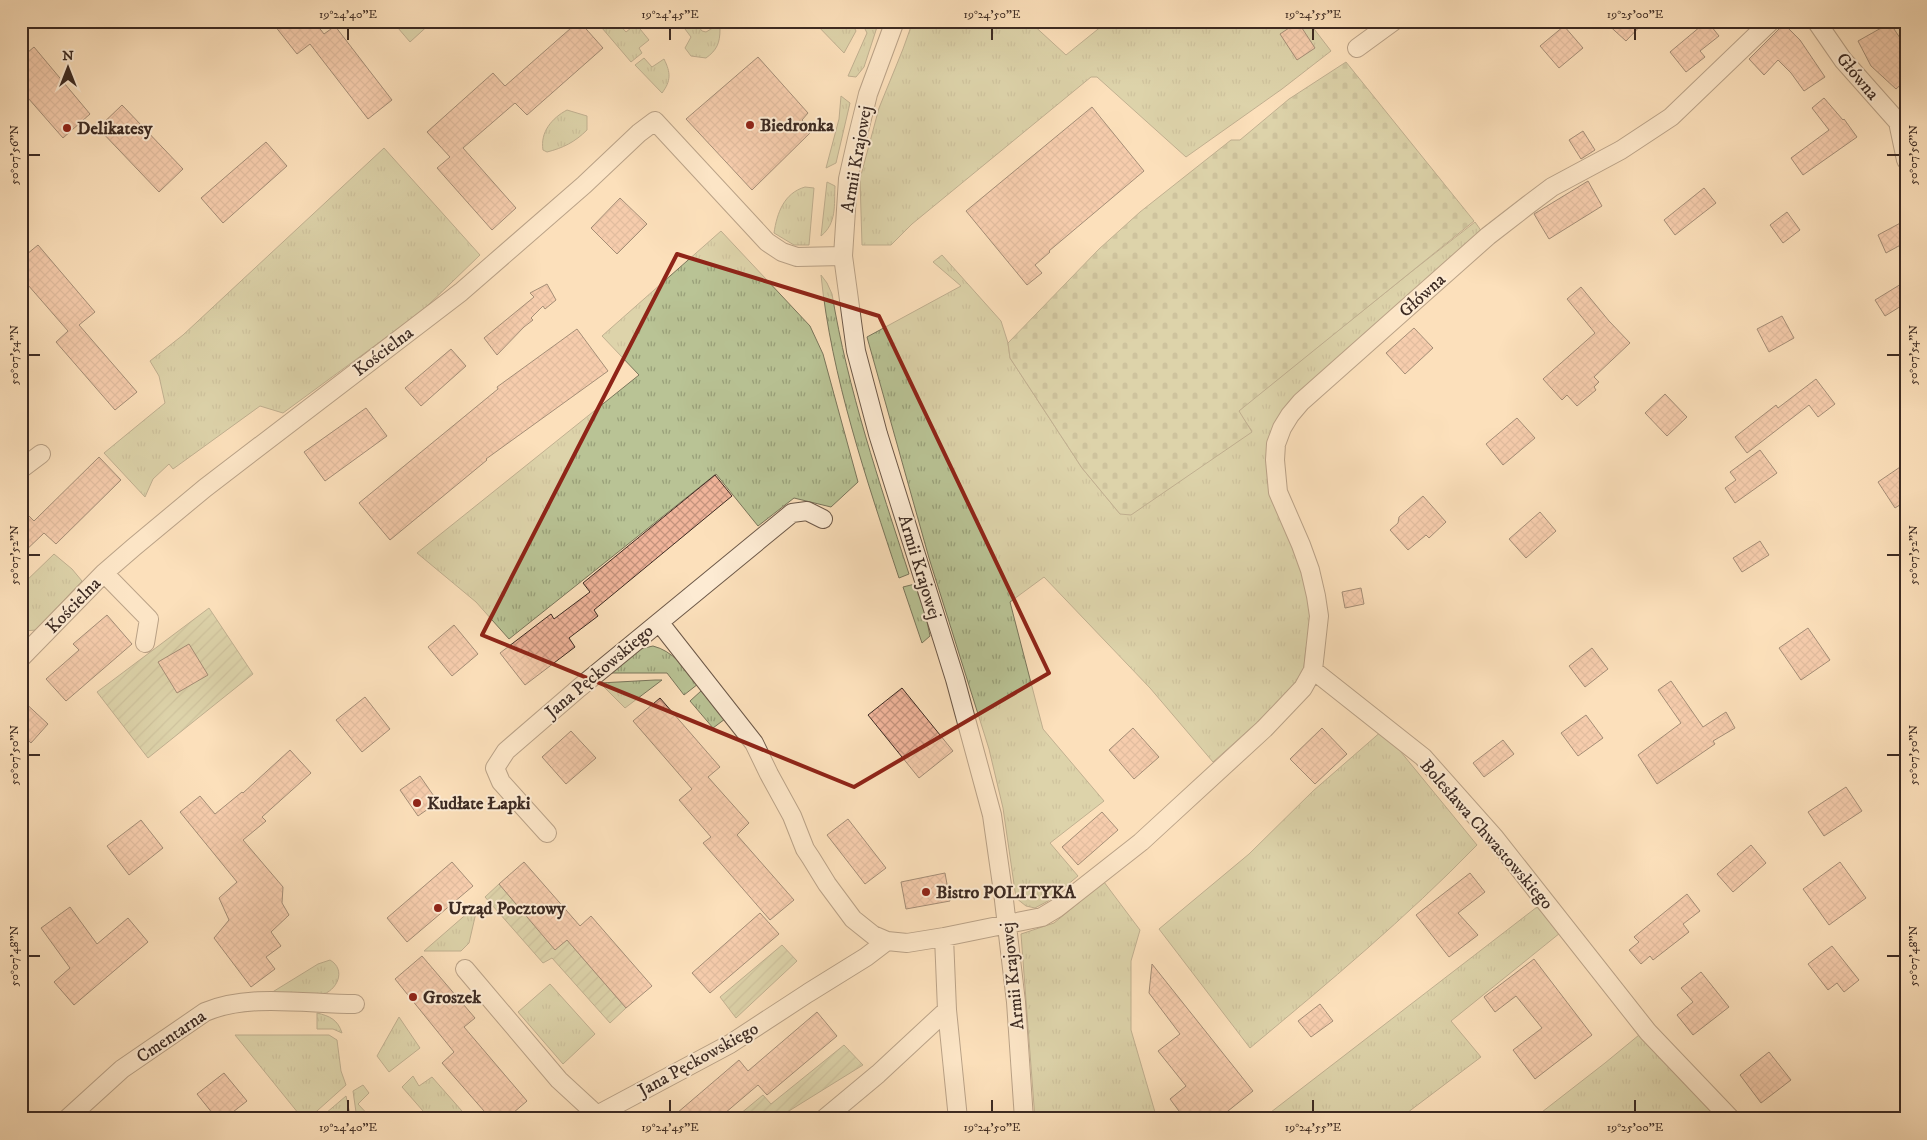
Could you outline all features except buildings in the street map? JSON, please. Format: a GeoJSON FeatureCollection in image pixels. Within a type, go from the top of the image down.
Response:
{"type":"FeatureCollection","features":[{"type":"Feature","properties":{"kind":"street","name":"Armii Krajowej"},"geometry":{"type":"LineString","coordinates":[[895,21],[868,94],[857,139],[848,179],[842,256],[856,351],[875,425],[955,679],[992,816],[1016,1002],[1024,1119]]}},
{"type":"Feature","properties":{"kind":"street"},"geometry":{"type":"LineString","coordinates":[[1358,48],[1394,21]]}},
{"type":"Feature","properties":{"kind":"street","name":"Główna"},"geometry":{"type":"LineString","coordinates":[[1312,670],[1320,616],[1310,570],[1278,492],[1274,460],[1276,444],[1290,415],[1301,402],[1488,236],[1552,187],[1621,150],[1671,117],[1771,21]]}},
{"type":"Feature","properties":{"kind":"street","name":"Główna"},"geometry":{"type":"LineString","coordinates":[[1816,21],[1843,60],[1902,123],[1906,160]]}},
{"type":"Feature","properties":{"kind":"street","name":"Kościelna"},"geometry":{"type":"LineString","coordinates":[[21,658],[104,573],[205,488],[461,292],[584,185],[639,133],[655,121],[768,242],[782,252],[797,257],[842,256]]}},
{"type":"Feature","properties":{"kind":"street"},"geometry":{"type":"LineString","coordinates":[[21,469],[41,454]]}},
{"type":"Feature","properties":{"kind":"street","name":"Jana Pęckowskiego"},"geometry":{"type":"LineString","coordinates":[[547,834],[501,782],[495,768],[506,751],[792,513],[807,511],[823,519]]}},
{"type":"Feature","properties":{"kind":"street","name":"Kościelna"},"geometry":{"type":"LineString","coordinates":[[104,573],[149,619],[145,643]]}},
{"type":"Feature","properties":{"kind":"street","name":"Jana Pęckowskiego"},"geometry":{"type":"LineString","coordinates":[[659,622],[754,743],[792,816],[805,849],[826,884],[853,919],[873,936],[887,941],[907,943],[1006,924]]}},
{"type":"Feature","properties":{"kind":"street"},"geometry":{"type":"LineString","coordinates":[[1006,924],[1042,917],[1057,908],[1141,842],[1264,729],[1304,688],[1312,670]]}},
{"type":"Feature","properties":{"kind":"street","name":"Bolesława Chwastowskiego"},"geometry":{"type":"LineString","coordinates":[[1312,670],[1423,757],[1495,838],[1648,1032],[1731,1119]]}},
{"type":"Feature","properties":{"kind":"street"},"geometry":{"type":"LineString","coordinates":[[944,937],[947,1010],[958,1119]]}},
{"type":"Feature","properties":{"kind":"street","name":"Jana Pęckowskiego"},"geometry":{"type":"LineString","coordinates":[[465,969],[559,1080],[597,1115],[730,1044],[866,958],[887,941]]}},
{"type":"Feature","properties":{"kind":"street","name":"Cmentarna"},"geometry":{"type":"LineString","coordinates":[[67,1119],[122,1069],[204,1012],[220,1006],[268,1002],[355,1004]]}},
{"type":"Feature","properties":{"kind":"street"},"geometry":{"type":"LineString","coordinates":[[824,1119],[878,1074],[947,1010]]}},
{"type":"Feature","properties":{"kind":"highlighted area"},"geometry":{"type":"Polygon","coordinates":[[[677,254],[879,316],[1049,673],[854,787],[482,635],[677,254]]]}},
{"type":"Feature","properties":{"kind":"green space"},"geometry":{"type":"Polygon","coordinates":[[[392,21],[433,21],[410,42],[392,21]]]}},
{"type":"Feature","properties":{"kind":"green space"},"geometry":{"type":"Polygon","coordinates":[[[596,21],[616,21],[626,32],[636,24],[649,40],[639,48],[642,53],[631,62],[596,21]]]}},
{"type":"Feature","properties":{"kind":"green space"},"geometry":{"type":"Polygon","coordinates":[[[679,21],[694,21],[702,31],[706,32],[716,26],[720,29],[718,42],[713,52],[706,58],[691,56],[685,48],[691,37],[679,21]]]}},
{"type":"Feature","properties":{"kind":"green space"},"geometry":{"type":"Polygon","coordinates":[[[813,21],[851,21],[856,31],[844,53],[813,21]]]}},
{"type":"Feature","properties":{"kind":"green space"},"geometry":{"type":"Polygon","coordinates":[[[861,21],[879,21],[864,67],[856,77],[848,76],[867,33],[861,21]]]}},
{"type":"Feature","properties":{"kind":"green space"},"geometry":{"type":"Polygon","coordinates":[[[913,21],[1029,21],[1066,55],[1108,21],[1308,21],[1331,51],[1282,89],[1186,157],[1097,77],[1091,77],[912,224],[891,245],[862,245],[860,179],[879,108],[913,21]]]}},
{"type":"Feature","properties":{"kind":"green space"},"geometry":{"type":"Polygon","coordinates":[[[644,58],[652,67],[664,59],[669,77],[662,93],[635,65],[644,58]]]}},
{"type":"Feature","properties":{"kind":"green space"},"geometry":{"type":"Polygon","coordinates":[[[1346,62],[1474,221],[1239,411],[1252,432],[1131,515],[1120,514],[1082,468],[1010,358],[1008,343],[1099,249],[1140,212],[1231,140],[1240,140],[1289,99],[1346,62]]]}},
{"type":"Feature","properties":{"kind":"green space"},"geometry":{"type":"Polygon","coordinates":[[[841,96],[850,103],[836,163],[826,168],[839,119],[841,96]]]}},
{"type":"Feature","properties":{"kind":"green space"},"geometry":{"type":"Polygon","coordinates":[[[567,110],[587,116],[587,130],[564,146],[547,152],[543,150],[543,137],[548,126],[556,117],[567,110]]]}},
{"type":"Feature","properties":{"kind":"green space"},"geometry":{"type":"Polygon","coordinates":[[[384,148],[480,255],[422,311],[283,413],[260,406],[173,469],[169,464],[153,479],[145,497],[104,453],[165,403],[159,376],[150,361],[183,335],[384,148]]]}},
{"type":"Feature","properties":{"kind":"green space"},"geometry":{"type":"Polygon","coordinates":[[[827,182],[835,186],[834,207],[830,225],[821,236],[827,182]]]}},
{"type":"Feature","properties":{"kind":"green space"},"geometry":{"type":"Polygon","coordinates":[[[805,187],[814,188],[809,245],[794,245],[774,233],[775,226],[780,211],[787,199],[805,187]]]}},
{"type":"Feature","properties":{"kind":"green space"},"geometry":{"type":"Polygon","coordinates":[[[1475,222],[1482,232],[1273,434],[1310,599],[1311,631],[1306,648],[1303,675],[1264,716],[1213,762],[1150,688],[1044,577],[1010,602],[1043,729],[1104,801],[1050,843],[1078,876],[1048,901],[1035,908],[1026,906],[1016,898],[1003,808],[989,749],[929,558],[867,337],[961,286],[933,262],[942,255],[1001,321],[1008,343],[1010,358],[1082,468],[1120,514],[1252,431],[1238,411],[1475,222]]]}},
{"type":"Feature","properties":{"kind":"green space"},"geometry":{"type":"Polygon","coordinates":[[[721,231],[810,326],[823,354],[858,482],[831,507],[794,498],[758,526],[716,474],[509,639],[476,602],[417,553],[639,375],[602,336],[721,231]]]}},
{"type":"Feature","properties":{"kind":"green space"},"geometry":{"type":"Polygon","coordinates":[[[821,275],[832,294],[855,400],[909,574],[899,578],[863,466],[842,390],[826,313],[821,275]]]}},
{"type":"Feature","properties":{"kind":"green space"},"geometry":{"type":"Polygon","coordinates":[[[54,554],[72,569],[82,581],[36,630],[21,633],[21,586],[54,554]]]}},
{"type":"Feature","properties":{"kind":"green space"},"geometry":{"type":"Polygon","coordinates":[[[919,583],[930,636],[922,643],[903,587],[919,583]]]}},
{"type":"Feature","properties":{"kind":"green space"},"geometry":{"type":"Polygon","coordinates":[[[209,608],[253,674],[148,758],[97,692],[209,608]]]}},
{"type":"Feature","properties":{"kind":"green space"},"geometry":{"type":"Polygon","coordinates":[[[653,646],[673,656],[698,684],[684,695],[667,673],[610,673],[640,649],[653,646]]]}},
{"type":"Feature","properties":{"kind":"green space"},"geometry":{"type":"Polygon","coordinates":[[[662,680],[625,708],[600,683],[662,680]]]}},
{"type":"Feature","properties":{"kind":"green space"},"geometry":{"type":"Polygon","coordinates":[[[701,691],[725,719],[713,728],[690,701],[701,691]]]}},
{"type":"Feature","properties":{"kind":"green space"},"geometry":{"type":"Polygon","coordinates":[[[1383,730],[1477,845],[1395,924],[1250,1048],[1159,929],[1249,854],[1313,791],[1383,730]]]}},
{"type":"Feature","properties":{"kind":"green space"},"geometry":{"type":"Polygon","coordinates":[[[1104,882],[1140,930],[1131,961],[1131,1030],[1157,1119],[1035,1119],[1021,934],[1054,923],[1104,882]]]}},
{"type":"Feature","properties":{"kind":"green space"},"geometry":{"type":"Polygon","coordinates":[[[499,884],[555,949],[567,940],[626,1008],[610,1023],[552,958],[543,963],[485,897],[499,884]]]}},
{"type":"Feature","properties":{"kind":"green space"},"geometry":{"type":"Polygon","coordinates":[[[478,904],[469,943],[461,951],[424,951],[478,904]]]}},
{"type":"Feature","properties":{"kind":"green space"},"geometry":{"type":"Polygon","coordinates":[[[1537,907],[1560,933],[1451,1021],[1481,1057],[1399,1119],[1262,1119],[1537,907]]]}},
{"type":"Feature","properties":{"kind":"green space"},"geometry":{"type":"Polygon","coordinates":[[[782,945],[797,961],[736,1018],[720,997],[782,945]]]}},
{"type":"Feature","properties":{"kind":"green space"},"geometry":{"type":"Polygon","coordinates":[[[330,960],[335,964],[339,974],[335,985],[327,993],[321,995],[266,996],[318,964],[330,960]]]}},
{"type":"Feature","properties":{"kind":"green space"},"geometry":{"type":"Polygon","coordinates":[[[550,984],[595,1034],[563,1064],[518,1012],[550,984]]]}},
{"type":"Feature","properties":{"kind":"green space"},"geometry":{"type":"Polygon","coordinates":[[[317,1013],[333,1019],[342,1033],[333,1029],[317,1029],[317,1013]]]}},
{"type":"Feature","properties":{"kind":"green space"},"geometry":{"type":"Polygon","coordinates":[[[399,1017],[420,1048],[389,1072],[377,1056],[399,1017]]]}},
{"type":"Feature","properties":{"kind":"green space"},"geometry":{"type":"Polygon","coordinates":[[[235,1035],[329,1035],[337,1040],[341,1071],[346,1085],[308,1119],[303,1119],[235,1035]]]}},
{"type":"Feature","properties":{"kind":"green space"},"geometry":{"type":"Polygon","coordinates":[[[1639,1035],[1718,1119],[1533,1119],[1605,1063],[1639,1035]]]}},
{"type":"Feature","properties":{"kind":"green space"},"geometry":{"type":"Polygon","coordinates":[[[844,1045],[863,1065],[776,1119],[734,1119],[763,1095],[771,1104],[844,1045]]]}},
{"type":"Feature","properties":{"kind":"green space"},"geometry":{"type":"Polygon","coordinates":[[[413,1076],[419,1086],[432,1077],[469,1119],[430,1119],[402,1087],[413,1076]]]}},
{"type":"Feature","properties":{"kind":"green space"},"geometry":{"type":"Polygon","coordinates":[[[363,1085],[369,1093],[358,1104],[372,1119],[357,1119],[353,1091],[363,1085]]]}},
{"type":"Feature","properties":{"kind":"green space"},"geometry":{"type":"Polygon","coordinates":[[[346,1096],[351,1119],[319,1119],[346,1096]]]}},
{"type":"Feature","properties":{"kind":"place","name":"Biedronka"},"geometry":{"type":"Point","coordinates":[750,125]}},
{"type":"Feature","properties":{"kind":"place","name":"Delikatesy"},"geometry":{"type":"Point","coordinates":[67,128]}},
{"type":"Feature","properties":{"kind":"place","name":"Kudłate Łapki"},"geometry":{"type":"Point","coordinates":[417,803]}},
{"type":"Feature","properties":{"kind":"place","name":"Bistro POLITYKA"},"geometry":{"type":"Point","coordinates":[926,892]}},
{"type":"Feature","properties":{"kind":"place","name":"Urząd Pocztowy"},"geometry":{"type":"Point","coordinates":[438,908]}},
{"type":"Feature","properties":{"kind":"place","name":"Groszek"},"geometry":{"type":"Point","coordinates":[413,997]}}]}
